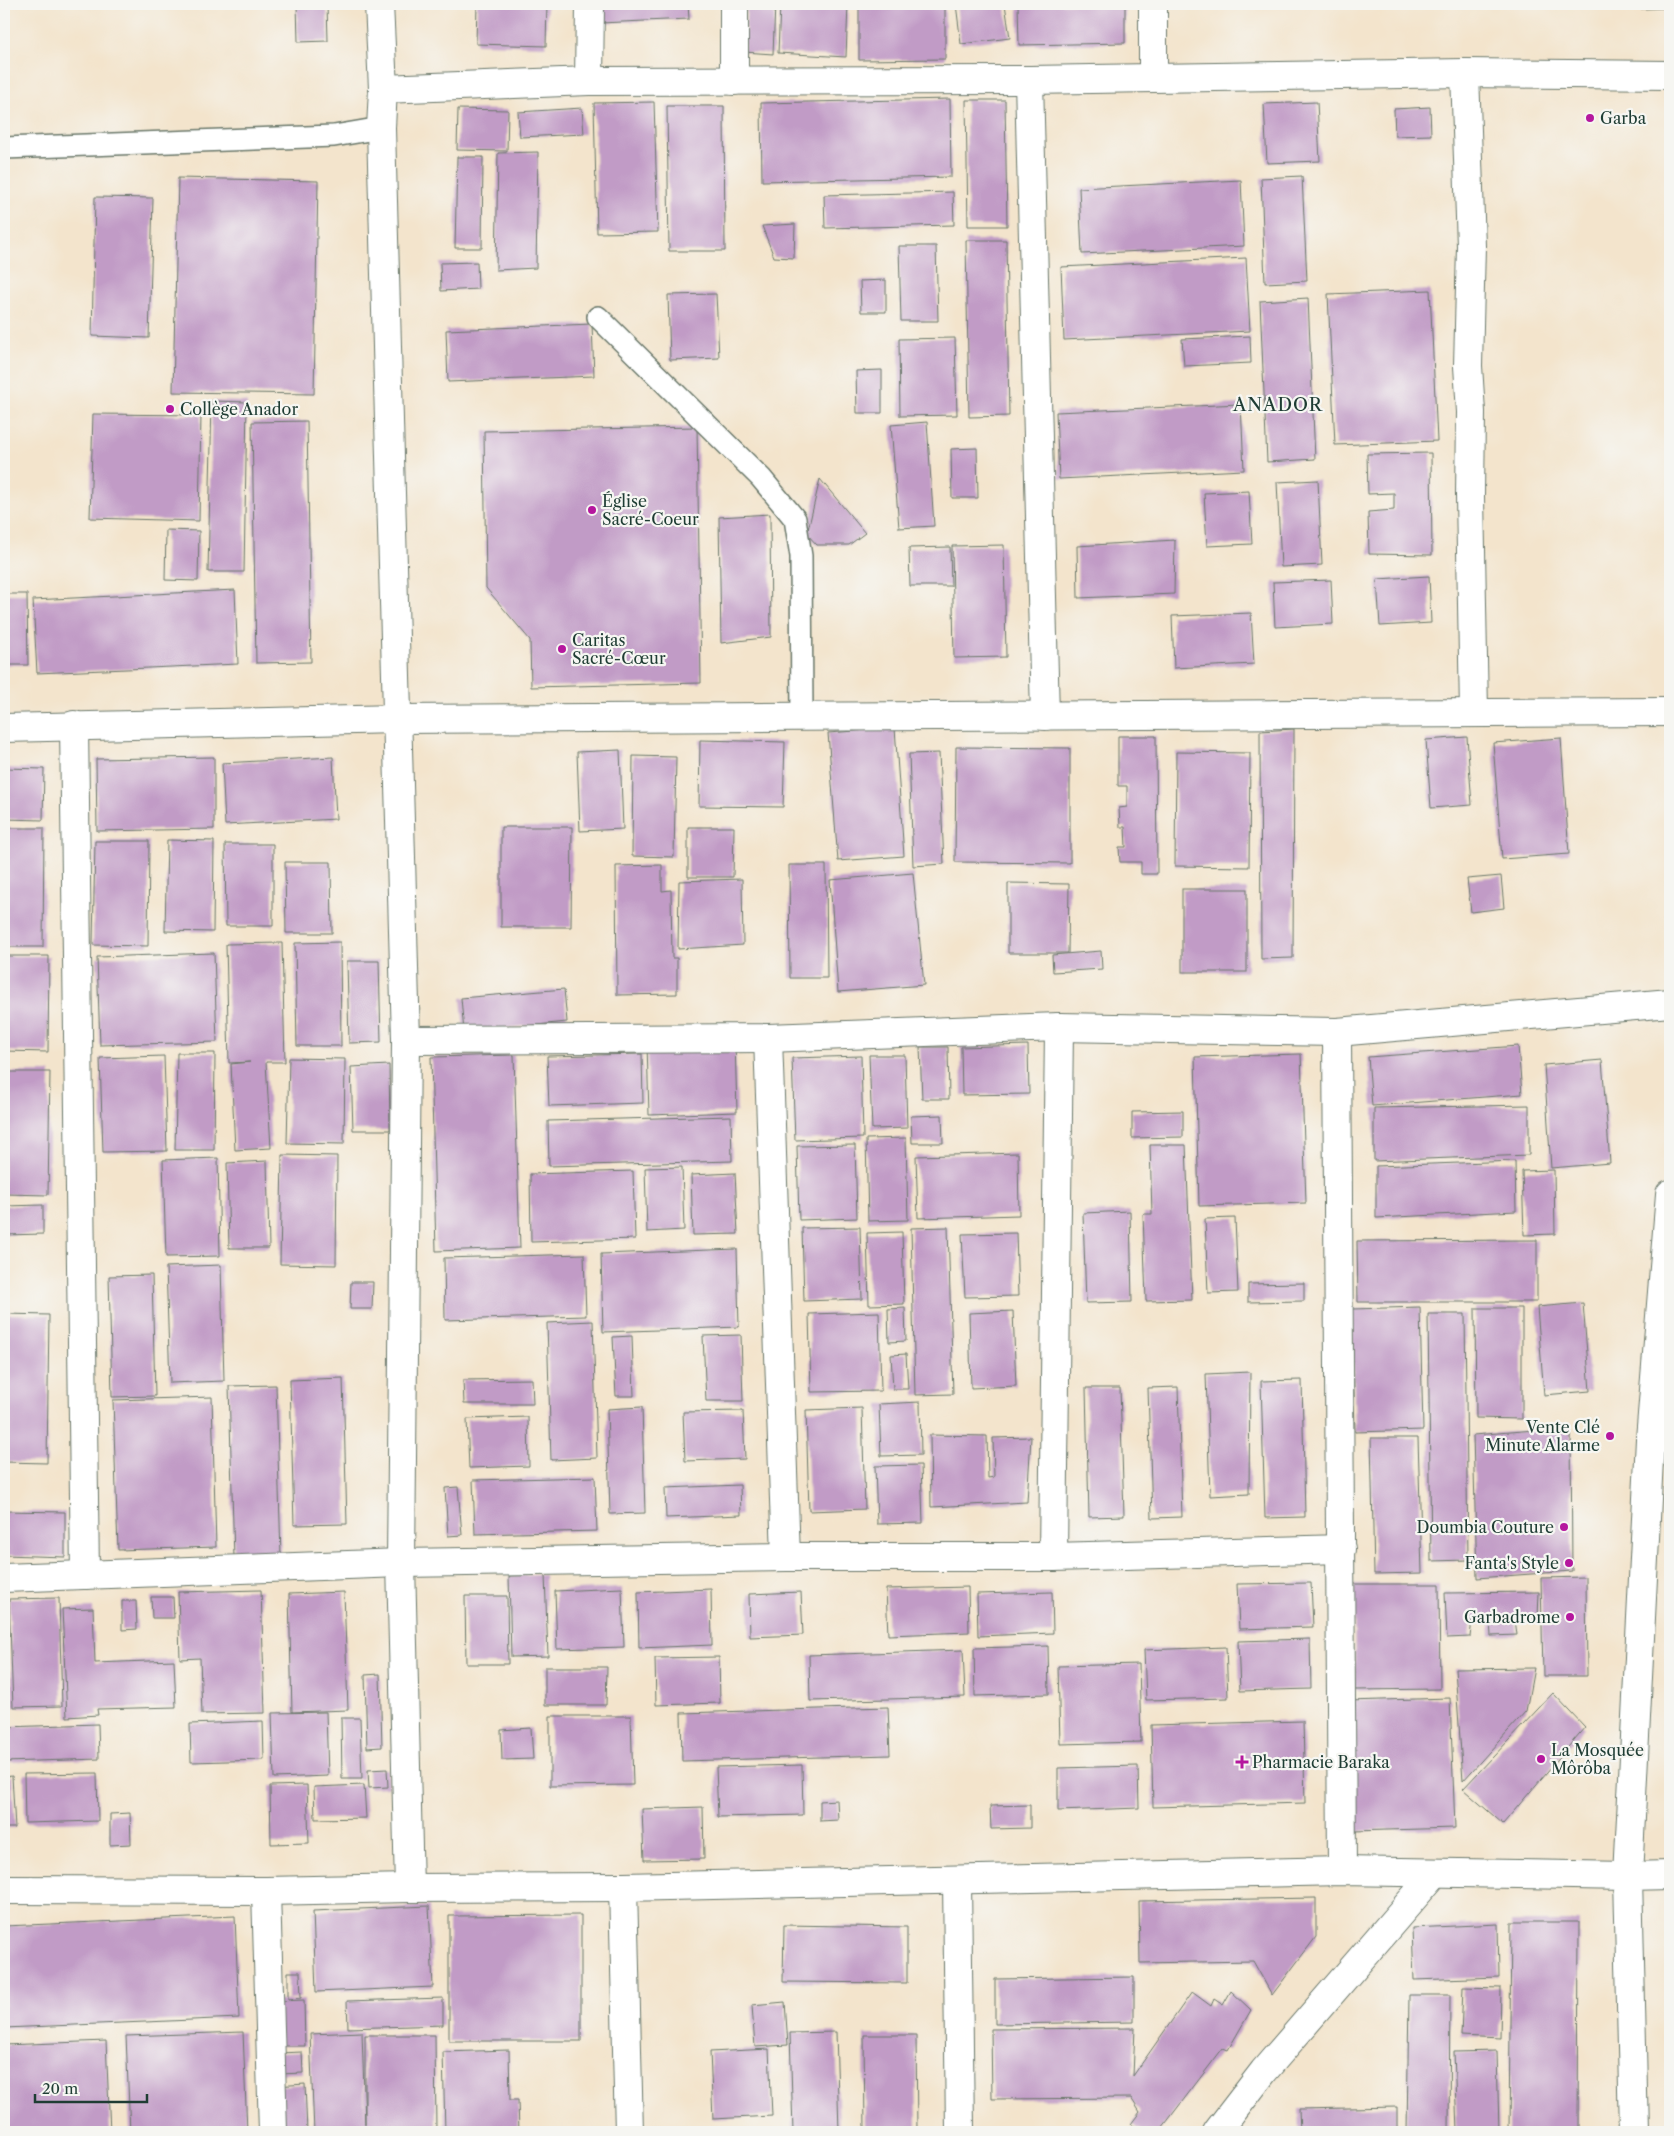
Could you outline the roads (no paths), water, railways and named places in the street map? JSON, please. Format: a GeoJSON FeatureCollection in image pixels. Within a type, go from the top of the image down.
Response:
{"type":"FeatureCollection","features":[{"type":"Feature","properties":{"kind":"street"},"geometry":{"type":"LineString","coordinates":[[380,4],[383,89],[381,128],[406,1040],[401,1563],[409,1888]]}},
{"type":"Feature","properties":{"kind":"street"},"geometry":{"type":"LineString","coordinates":[[589,80],[590,4]]}},
{"type":"Feature","properties":{"kind":"street"},"geometry":{"type":"LineString","coordinates":[[734,4],[734,81]]}},
{"type":"Feature","properties":{"kind":"street"},"geometry":{"type":"LineString","coordinates":[[1153,4],[1154,77]]}},
{"type":"Feature","properties":{"kind":"street"},"geometry":{"type":"LineString","coordinates":[[383,89],[589,80],[1029,80],[1465,73],[1670,75]]}},
{"type":"Feature","properties":{"kind":"street"},"geometry":{"type":"LineString","coordinates":[[1465,73],[1471,246],[1468,366],[1471,412],[1470,496],[1474,712]]}},
{"type":"Feature","properties":{"kind":"street"},"geometry":{"type":"LineString","coordinates":[[1029,80],[1046,716]]}},
{"type":"Feature","properties":{"kind":"street"},"geometry":{"type":"LineString","coordinates":[[4,728],[398,719],[1670,712]]}},
{"type":"Feature","properties":{"kind":"street"},"geometry":{"type":"LineString","coordinates":[[74,725],[85,1575]]}},
{"type":"Feature","properties":{"kind":"street"},"geometry":{"type":"LineString","coordinates":[[406,1040],[768,1038],[1059,1028],[1337,1032],[1670,1004]]}},
{"type":"Feature","properties":{"kind":"street"},"geometry":{"type":"LineString","coordinates":[[1053,1557],[1059,1028]]}},
{"type":"Feature","properties":{"kind":"street"},"geometry":{"type":"LineString","coordinates":[[1337,1032],[1342,1871]]}},
{"type":"Feature","properties":{"kind":"street"},"geometry":{"type":"LineString","coordinates":[[768,1038],[786,1557]]}},
{"type":"Feature","properties":{"kind":"street"},"geometry":{"type":"LineString","coordinates":[[1634,2132],[1628,1876],[1660,1439],[1670,1194]]}},
{"type":"Feature","properties":{"kind":"street"},"geometry":{"type":"LineString","coordinates":[[4,1578],[401,1563],[786,1557],[1053,1557],[1341,1549]]}},
{"type":"Feature","properties":{"kind":"street"},"geometry":{"type":"LineString","coordinates":[[4,1890],[266,1892],[409,1888],[623,1887],[1342,1871],[1670,1876]]}},
{"type":"Feature","properties":{"kind":"street"},"geometry":{"type":"LineString","coordinates":[[1217,2132],[1264,2071],[1435,1873]]}},
{"type":"Feature","properties":{"kind":"street"},"geometry":{"type":"LineString","coordinates":[[957,1880],[960,2132]]}},
{"type":"Feature","properties":{"kind":"street"},"geometry":{"type":"LineString","coordinates":[[623,1887],[628,2132]]}},
{"type":"Feature","properties":{"kind":"street"},"geometry":{"type":"LineString","coordinates":[[266,1892],[273,2132]]}},
{"type":"Feature","properties":{"kind":"lane"},"geometry":{"type":"LineString","coordinates":[[4,148],[334,136],[381,128]]}},
{"type":"Feature","properties":{"kind":"lane"},"geometry":{"type":"LineString","coordinates":[[598,317],[761,478],[795,520],[801,556],[802,718]]}},
{"type":"Feature","properties":{"kind":"place","name":"Garba"},"geometry":{"type":"Point","coordinates":[1590,118]}},
{"type":"Feature","properties":{"kind":"place","name":"Collège Anador"},"geometry":{"type":"Point","coordinates":[170,409]}},
{"type":"Feature","properties":{"kind":"place","name":"Église Sacré-Coeur"},"geometry":{"type":"Point","coordinates":[592,510]}},
{"type":"Feature","properties":{"kind":"place","name":"Caritas Sacré-Cœur"},"geometry":{"type":"Point","coordinates":[562,649]}},
{"type":"Feature","properties":{"kind":"place","name":"Vente Clé Minute Alarme"},"geometry":{"type":"Point","coordinates":[1610,1436]}},
{"type":"Feature","properties":{"kind":"place","name":"Doumbia Couture"},"geometry":{"type":"Point","coordinates":[1564,1527]}},
{"type":"Feature","properties":{"kind":"place","name":"Fanta's Style"},"geometry":{"type":"Point","coordinates":[1569,1563]}},
{"type":"Feature","properties":{"kind":"place","name":"Garbadrome"},"geometry":{"type":"Point","coordinates":[1570,1617]}},
{"type":"Feature","properties":{"kind":"place","name":"La Mosquée Môrôba"},"geometry":{"type":"Point","coordinates":[1541,1759]}},
{"type":"Feature","properties":{"kind":"place","name":"Pharmacie Baraka"},"geometry":{"type":"Point","coordinates":[1242,1762]}},
{"type":"Feature","properties":{"kind":"district","name":"ANADOR"},"geometry":{"type":"Point","coordinates":[1278,405]}}]}
